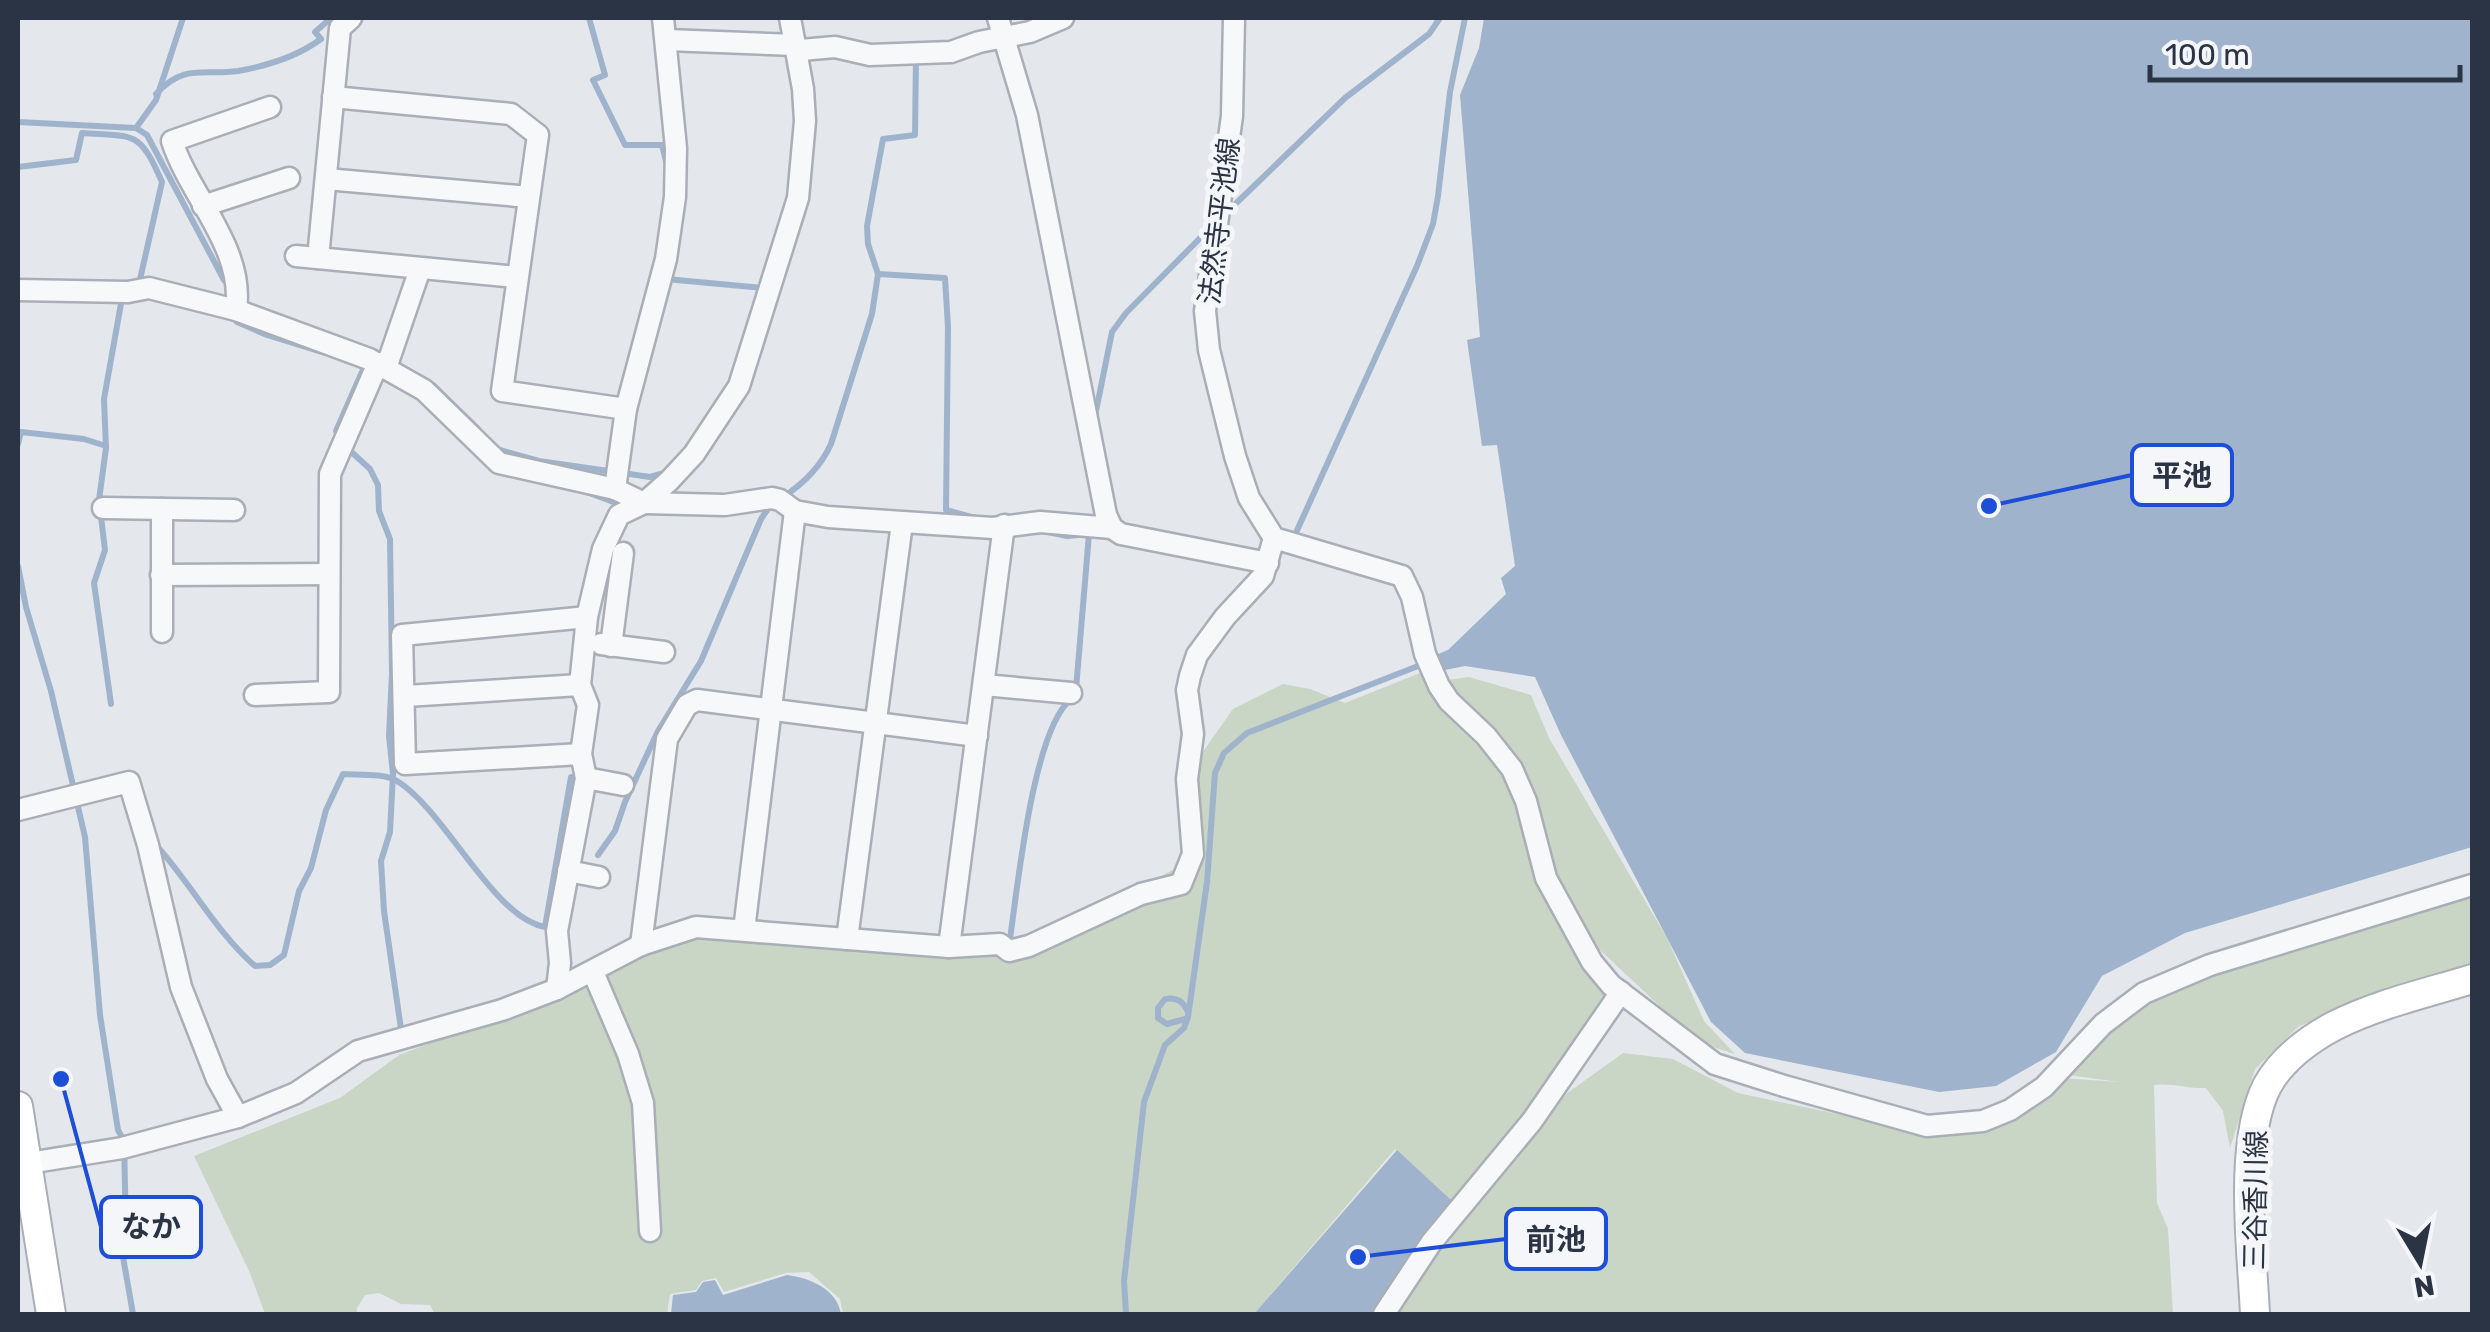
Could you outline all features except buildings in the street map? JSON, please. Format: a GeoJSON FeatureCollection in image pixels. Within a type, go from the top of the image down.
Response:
{"type":"FeatureCollection","features":[{"type":"Feature","properties":{"kind":"main road","name":"三谷香川線"},"geometry":{"type":"LineString","coordinates":[[2255,1314],[2251,1154],[2254,1120],[2268,1084],[2309,1040],[2338,1024],[2472,978]]}},
{"type":"Feature","properties":{"kind":"main road"},"geometry":{"type":"LineString","coordinates":[[18,1106],[51,1314]]}},
{"type":"Feature","properties":{"kind":"street"},"geometry":{"type":"LineString","coordinates":[[318,258],[340,28],[351,18]]}},
{"type":"Feature","properties":{"kind":"street"},"geometry":{"type":"LineString","coordinates":[[615,489],[626,409],[666,258],[676,197],[676,148],[663,18]]}},
{"type":"Feature","properties":{"kind":"street"},"geometry":{"type":"LineString","coordinates":[[557,989],[557,932],[586,778],[581,754],[588,706],[580,686],[586,617],[604,550],[619,516],[644,503],[694,454],[739,386],[798,198],[805,133],[803,90],[790,18]]}},
{"type":"Feature","properties":{"kind":"street"},"geometry":{"type":"LineString","coordinates":[[667,40],[794,45],[801,50],[835,47],[870,55],[951,52],[1002,28],[1030,32],[1064,18]]}},
{"type":"Feature","properties":{"kind":"street","name":"法然寺平池線"},"geometry":{"type":"LineString","coordinates":[[1234,18],[1232,116],[1205,311],[1209,350],[1235,456],[1249,498],[1274,538]]}},
{"type":"Feature","properties":{"kind":"street"},"geometry":{"type":"LineString","coordinates":[[1002,28],[1027,115],[1106,515],[1112,528]]}},
{"type":"Feature","properties":{"kind":"street"},"geometry":{"type":"LineString","coordinates":[[333,97],[511,114],[538,135],[502,391],[626,409]]}},
{"type":"Feature","properties":{"kind":"street"},"geometry":{"type":"LineString","coordinates":[[236,310],[238,283],[232,258],[202,206],[172,140],[270,107]]}},
{"type":"Feature","properties":{"kind":"street"},"geometry":{"type":"LineString","coordinates":[[202,206],[290,178]]}},
{"type":"Feature","properties":{"kind":"street"},"geometry":{"type":"LineString","coordinates":[[326,178],[529,197]]}},
{"type":"Feature","properties":{"kind":"street"},"geometry":{"type":"LineString","coordinates":[[296,256],[517,278]]}},
{"type":"Feature","properties":{"kind":"street"},"geometry":{"type":"LineString","coordinates":[[256,695],[329,692],[330,474],[382,366],[420,269]]}},
{"type":"Feature","properties":{"kind":"street"},"geometry":{"type":"LineString","coordinates":[[18,290],[128,292],[149,288],[236,310],[382,366],[424,390],[444,406],[492,460],[615,489],[644,503],[725,505],[772,498],[796,511],[902,523],[993,528],[1040,522],[1112,528],[1121,534],[1268,563]]}},
{"type":"Feature","properties":{"kind":"street"},"geometry":{"type":"LineString","coordinates":[[103,508],[234,510]]}},
{"type":"Feature","properties":{"kind":"street"},"geometry":{"type":"LineString","coordinates":[[162,509],[162,632]]}},
{"type":"Feature","properties":{"kind":"street"},"geometry":{"type":"LineString","coordinates":[[744,930],[796,511]]}},
{"type":"Feature","properties":{"kind":"street"},"geometry":{"type":"LineString","coordinates":[[847,939],[902,523]]}},
{"type":"Feature","properties":{"kind":"street"},"geometry":{"type":"LineString","coordinates":[[949,947],[1004,525]]}},
{"type":"Feature","properties":{"kind":"street"},"geometry":{"type":"LineString","coordinates":[[28,1163],[122,1148],[238,1117],[296,1093],[368,1048],[502,1010],[557,989],[641,945],[696,927],[949,947],[1000,944],[1009,950],[1029,946],[1140,894],[1182,884],[1193,854],[1187,779],[1193,734],[1190,676],[1198,654],[1263,576],[1274,538],[1402,576],[1436,679],[1449,702],[1486,736],[1512,770],[1526,801],[1546,878],[1592,962],[1621,992],[1715,1064],[1927,1126],[1983,1122],[2010,1110],[2044,1088],[2103,1024],[2144,993],[2210,965],[2472,885]]}},
{"type":"Feature","properties":{"kind":"street"},"geometry":{"type":"LineString","coordinates":[[610,646],[623,553]]}},
{"type":"Feature","properties":{"kind":"street"},"geometry":{"type":"LineString","coordinates":[[162,575],[330,574]]}},
{"type":"Feature","properties":{"kind":"street"},"geometry":{"type":"LineString","coordinates":[[581,754],[406,764],[402,635],[586,617]]}},
{"type":"Feature","properties":{"kind":"street"},"geometry":{"type":"LineString","coordinates":[[584,642],[664,652]]}},
{"type":"Feature","properties":{"kind":"street"},"geometry":{"type":"LineString","coordinates":[[984,685],[1071,693]]}},
{"type":"Feature","properties":{"kind":"street"},"geometry":{"type":"LineString","coordinates":[[406,696],[580,686]]}},
{"type":"Feature","properties":{"kind":"street"},"geometry":{"type":"LineString","coordinates":[[641,945],[667,739],[687,704],[697,700],[977,736]]}},
{"type":"Feature","properties":{"kind":"street"},"geometry":{"type":"LineString","coordinates":[[586,778],[623,785]]}},
{"type":"Feature","properties":{"kind":"street"},"geometry":{"type":"LineString","coordinates":[[18,810],[128,782],[148,845],[181,987],[216,1079],[238,1117]]}},
{"type":"Feature","properties":{"kind":"street"},"geometry":{"type":"LineString","coordinates":[[568,872],[599,877]]}},
{"type":"Feature","properties":{"kind":"street"},"geometry":{"type":"LineString","coordinates":[[593,972],[628,1054],[643,1103],[650,1231]]}},
{"type":"Feature","properties":{"kind":"street"},"geometry":{"type":"LineString","coordinates":[[1384,1314],[1431,1243],[1532,1120],[1621,992]]}},
{"type":"Feature","properties":{"kind":"green space"},"geometry":{"type":"Polygon","coordinates":[[[1425,671],[1442,705],[1459,727],[1503,771],[1518,799],[1537,881],[1562,929],[1620,1014],[1566,1067],[1457,1193],[1475,1209],[1566,1094],[1623,1053],[1673,1059],[1738,1093],[1875,1122],[1956,1131],[2060,1078],[2119,1082],[2061,1074],[2146,996],[2472,888],[2472,963],[2299,1026],[2255,1069],[2230,1148],[2223,1111],[2206,1088],[2154,1085],[2157,1203],[2168,1229],[2173,1314],[1369,1314],[1442,1192],[1395,1149],[1254,1314],[843,1314],[840,1299],[809,1272],[786,1273],[724,1292],[716,1278],[702,1281],[696,1290],[670,1294],[667,1314],[435,1314],[430,1305],[401,1304],[379,1293],[365,1295],[357,1314],[265,1314],[250,1273],[194,1156],[340,1098],[399,1055],[603,978],[691,932],[899,954],[1017,953],[1182,865],[1193,766],[1233,709],[1283,684],[1310,689],[1345,703],[1425,671]]]}},
{"type":"Feature","properties":{"kind":"green space"},"geometry":{"type":"Polygon","coordinates":[[[1469,677],[1531,695],[1549,738],[1667,938],[1704,1021],[1735,1054],[1698,1042],[1583,934],[1555,889],[1522,776],[1501,734],[1463,711],[1447,680],[1469,677]]]}},
{"type":"Feature","properties":{"kind":"water"},"geometry":{"type":"Polygon","coordinates":[[[1484,18],[2472,18],[2472,847],[2185,933],[2102,976],[2056,1052],[1996,1086],[1939,1092],[1745,1053],[1711,1022],[1561,735],[1535,677],[1465,666],[1440,671],[1436,655],[1448,650],[1506,594],[1501,578],[1515,566],[1497,445],[1482,446],[1467,340],[1480,337],[1460,95],[1479,48],[1484,18]]]}},
{"type":"Feature","properties":{"kind":"water"},"geometry":{"type":"Polygon","coordinates":[[[1397,1150],[1451,1200],[1373,1314],[1254,1314],[1397,1150]]]}},
{"type":"Feature","properties":{"kind":"water"},"geometry":{"type":"Polygon","coordinates":[[[787,1275],[828,1291],[841,1314],[671,1314],[673,1295],[696,1292],[703,1282],[715,1280],[723,1295],[787,1275]]]}},
{"type":"Feature","properties":{"kind":"waterway"},"geometry":{"type":"LineString","coordinates":[[136,128],[156,100],[183,18]]}},
{"type":"Feature","properties":{"kind":"waterway"},"geometry":{"type":"LineString","coordinates":[[156,94],[185,74],[238,71],[292,55],[321,39],[315,32],[331,18]]}},
{"type":"Feature","properties":{"kind":"waterway"},"geometry":{"type":"LineString","coordinates":[[589,18],[605,75],[593,80],[625,145],[662,145],[666,161]]}},
{"type":"Feature","properties":{"kind":"waterway"},"geometry":{"type":"LineString","coordinates":[[1224,215],[1345,98],[1429,34],[1440,18]]}},
{"type":"Feature","properties":{"kind":"waterway"},"geometry":{"type":"LineString","coordinates":[[1294,537],[1433,224],[1450,92],[1465,18]]}},
{"type":"Feature","properties":{"kind":"waterway"},"geometry":{"type":"LineString","coordinates":[[916,56],[915,135],[883,139],[867,226],[868,244],[878,274],[945,278],[946,510],[979,519]]}},
{"type":"Feature","properties":{"kind":"waterway"},"geometry":{"type":"LineString","coordinates":[[18,122],[136,128],[147,135],[224,280]]}},
{"type":"Feature","properties":{"kind":"waterway"},"geometry":{"type":"LineString","coordinates":[[18,167],[76,160],[82,133],[125,137],[141,145],[162,182],[139,284]]}},
{"type":"Feature","properties":{"kind":"waterway"},"geometry":{"type":"LineString","coordinates":[[1094,421],[1112,332],[1211,227]]}},
{"type":"Feature","properties":{"kind":"waterway"},"geometry":{"type":"LineString","coordinates":[[783,497],[811,474],[831,444],[872,314],[878,274]]}},
{"type":"Feature","properties":{"kind":"waterway"},"geometry":{"type":"LineString","coordinates":[[666,279],[763,288]]}},
{"type":"Feature","properties":{"kind":"waterway"},"geometry":{"type":"LineString","coordinates":[[111,704],[94,583],[105,550],[99,500],[106,448],[104,399],[122,298]]}},
{"type":"Feature","properties":{"kind":"waterway"},"geometry":{"type":"LineString","coordinates":[[237,322],[325,353]]}},
{"type":"Feature","properties":{"kind":"waterway"},"geometry":{"type":"LineString","coordinates":[[339,437],[336,431],[365,365]]}},
{"type":"Feature","properties":{"kind":"waterway"},"geometry":{"type":"LineString","coordinates":[[433,385],[478,429]]}},
{"type":"Feature","properties":{"kind":"waterway"},"geometry":{"type":"LineString","coordinates":[[18,444],[21,432],[84,439],[106,446]]}},
{"type":"Feature","properties":{"kind":"waterway"},"geometry":{"type":"LineString","coordinates":[[346,447],[370,469],[378,485],[379,511],[390,539],[389,736],[393,774],[390,832],[381,861],[402,1036]]}},
{"type":"Feature","properties":{"kind":"waterway"},"geometry":{"type":"LineString","coordinates":[[496,449],[539,461],[650,477],[664,473]]}},
{"type":"Feature","properties":{"kind":"waterway"},"geometry":{"type":"LineString","coordinates":[[584,491],[624,506]]}},
{"type":"Feature","properties":{"kind":"waterway"},"geometry":{"type":"LineString","coordinates":[[598,855],[615,831],[658,731],[701,661],[761,519],[772,503]]}},
{"type":"Feature","properties":{"kind":"waterway"},"geometry":{"type":"LineString","coordinates":[[1048,532],[1067,536],[1089,534],[1076,689]]}},
{"type":"Feature","properties":{"kind":"waterway"},"geometry":{"type":"LineString","coordinates":[[18,566],[85,837],[100,1015],[118,1130],[124,1141],[126,1232],[119,1234],[133,1314]]}},
{"type":"Feature","properties":{"kind":"waterway"},"geometry":{"type":"LineString","coordinates":[[1126,1314],[1124,1281],[1144,1102],[1165,1045],[1184,1028],[1188,1017],[1207,882],[1215,773],[1224,753],[1247,733],[1418,666]]}},
{"type":"Feature","properties":{"kind":"waterway"},"geometry":{"type":"LineString","coordinates":[[1009,946],[1036,778],[1057,718],[1070,700]]}},
{"type":"Feature","properties":{"kind":"waterway"},"geometry":{"type":"LineString","coordinates":[[155,844],[241,952],[255,966],[270,965],[284,955],[299,891],[311,868],[326,810],[343,774],[386,777],[415,795],[507,904],[545,927],[571,777]]}},
{"type":"Feature","properties":{"kind":"waterway"},"geometry":{"type":"LineString","coordinates":[[1185,1019],[1167,1024],[1158,1018],[1158,1008],[1165,999],[1173,999],[1188,1012]]}},
{"type":"Feature","properties":{"kind":"place","name":"平池"},"geometry":{"type":"Point","coordinates":[1989,506]}},
{"type":"Feature","properties":{"kind":"place","name":"なか"},"geometry":{"type":"Point","coordinates":[61,1079]}},
{"type":"Feature","properties":{"kind":"place","name":"前池"},"geometry":{"type":"Point","coordinates":[1358,1257]}}]}
